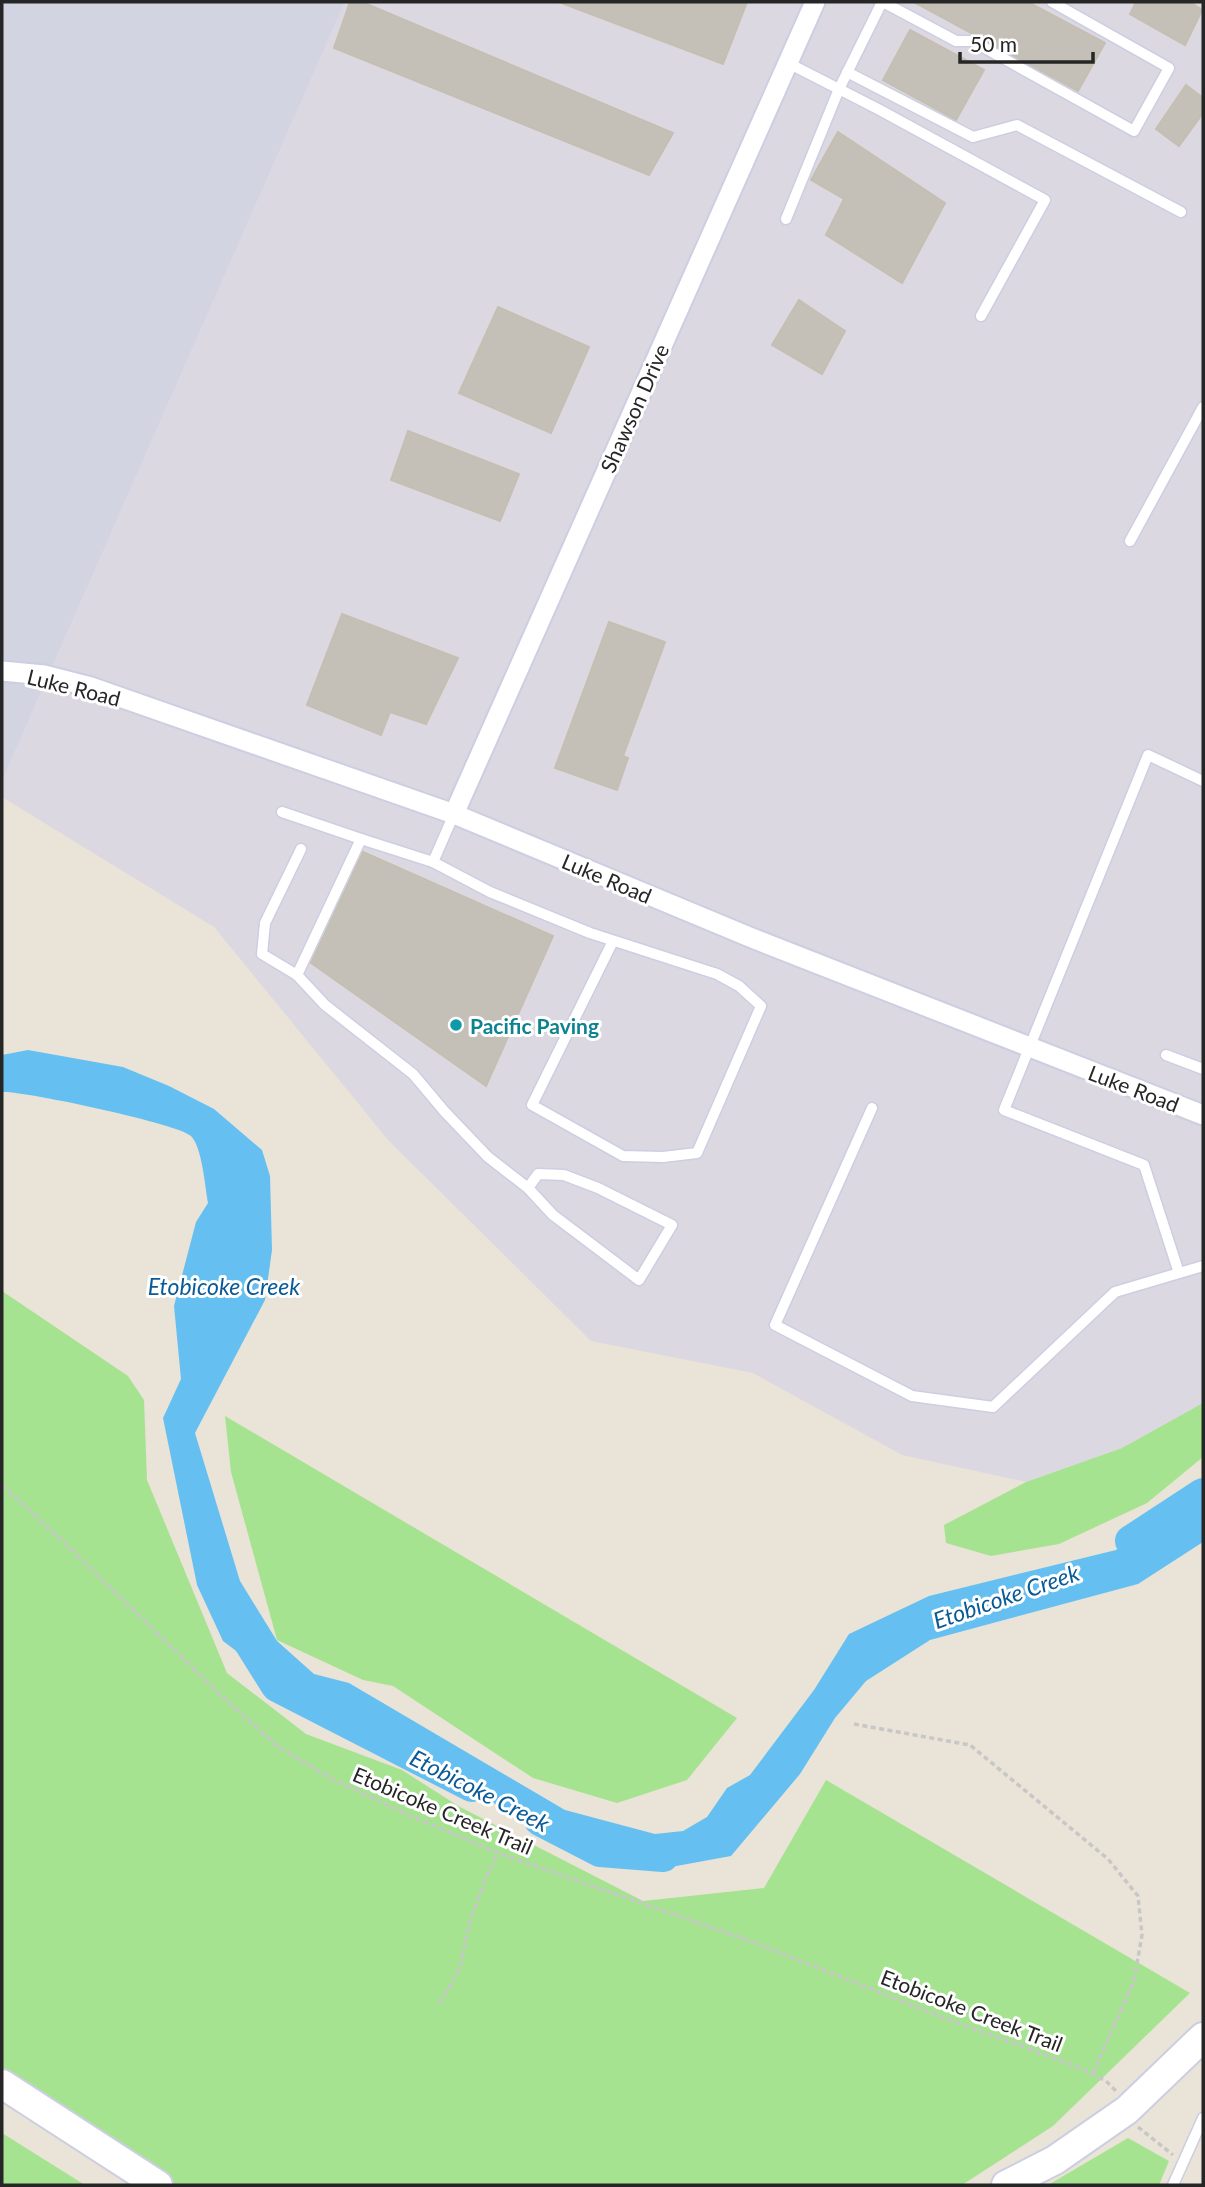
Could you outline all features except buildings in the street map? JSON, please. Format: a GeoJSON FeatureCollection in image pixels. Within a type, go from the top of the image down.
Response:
{"type":"FeatureCollection","features":[{"type":"Feature","properties":{"kind":"street","name":"Shawson Drive"},"geometry":{"type":"LineString","coordinates":[[454,814],[815,2]]}},
{"type":"Feature","properties":{"kind":"street","name":"Luke Road"},"geometry":{"type":"LineString","coordinates":[[2,671],[44,675],[91,687],[454,814],[764,943],[1203,1115]]}},
{"type":"Feature","properties":{"kind":"street"},"geometry":{"type":"LineString","coordinates":[[1006,2185],[1055,2160],[1127,2110],[1203,2037]]}},
{"type":"Feature","properties":{"kind":"street"},"geometry":{"type":"LineString","coordinates":[[2,2084],[158,2185]]}},
{"type":"Feature","properties":{"kind":"lane"},"geometry":{"type":"LineString","coordinates":[[786,219],[839,89],[883,2],[956,41],[972,41],[1134,131],[1169,68],[1052,2]]}},
{"type":"Feature","properties":{"kind":"lane"},"geometry":{"type":"LineString","coordinates":[[788,63],[1045,200],[981,316]]}},
{"type":"Feature","properties":{"kind":"lane"},"geometry":{"type":"LineString","coordinates":[[847,72],[973,137],[1017,125],[1181,212]]}},
{"type":"Feature","properties":{"kind":"lane"},"geometry":{"type":"LineString","coordinates":[[1129,541],[1203,407]]}},
{"type":"Feature","properties":{"kind":"lane"},"geometry":{"type":"LineString","coordinates":[[1179,1273],[1144,1165],[1004,1110],[1148,755],[1203,781]]}},
{"type":"Feature","properties":{"kind":"lane"},"geometry":{"type":"LineString","coordinates":[[282,812],[433,862],[490,892],[590,933],[717,974],[739,986],[761,1006],[697,1153],[663,1157],[623,1156],[532,1105],[613,941]]}},
{"type":"Feature","properties":{"kind":"lane"},"geometry":{"type":"LineString","coordinates":[[433,862],[454,814]]}},
{"type":"Feature","properties":{"kind":"lane"},"geometry":{"type":"LineString","coordinates":[[297,975],[361,839]]}},
{"type":"Feature","properties":{"kind":"lane"},"geometry":{"type":"LineString","coordinates":[[302,849],[265,923],[262,954],[297,975],[325,1005],[413,1074],[488,1157],[528,1188],[553,1215],[639,1280],[671,1225],[598,1188],[564,1175],[538,1174],[528,1188]]}},
{"type":"Feature","properties":{"kind":"lane"},"geometry":{"type":"LineString","coordinates":[[1166,1055],[1203,1069]]}},
{"type":"Feature","properties":{"kind":"lane"},"geometry":{"type":"LineString","coordinates":[[872,1108],[775,1325],[912,1396],[993,1407],[1115,1292],[1203,1266]]}},
{"type":"Feature","properties":{"kind":"lane"},"geometry":{"type":"LineString","coordinates":[[1173,2185],[1203,2118]]}},
{"type":"Feature","properties":{"kind":"path","name":"Etobicoke Creek Trail"},"geometry":{"type":"LineString","coordinates":[[2,1485],[277,1746],[332,1779],[498,1853],[750,1941],[952,2021],[1076,2066]]}},
{"type":"Feature","properties":{"kind":"path"},"geometry":{"type":"LineString","coordinates":[[854,1724],[970,1745],[1108,1859],[1138,1896],[1142,1934],[1134,1981],[1093,2073]]}},
{"type":"Feature","properties":{"kind":"path"},"geometry":{"type":"LineString","coordinates":[[440,2003],[460,1968],[470,1921],[498,1853]]}},
{"type":"Feature","properties":{"kind":"shaded area"},"geometry":{"type":"Polygon","coordinates":[[[2,2],[345,2],[2,781],[2,2]]]}},
{"type":"Feature","properties":{"kind":"shaded area"},"geometry":{"type":"Polygon","coordinates":[[[345,2],[1203,2],[1203,1403],[1122,1448],[1026,1482],[902,1455],[753,1373],[591,1341],[389,1141],[214,927],[2,797],[2,781],[345,2]]]}},
{"type":"Feature","properties":{"kind":"green space"},"geometry":{"type":"Polygon","coordinates":[[[2,1291],[128,1376],[144,1400],[147,1480],[227,1673],[306,1734],[402,1770],[460,1807],[643,1901],[764,1888],[826,1780],[1190,1993],[1053,2126],[962,2185],[158,2185],[2,2086],[2,1291]]]}},
{"type":"Feature","properties":{"kind":"green space"},"geometry":{"type":"Polygon","coordinates":[[[1203,1403],[1203,1457],[1147,1503],[1059,1544],[991,1556],[946,1543],[944,1525],[1026,1482],[1122,1448],[1203,1403]]]}},
{"type":"Feature","properties":{"kind":"green space"},"geometry":{"type":"Polygon","coordinates":[[[225,1416],[737,1718],[687,1780],[617,1803],[533,1778],[393,1686],[363,1680],[277,1640],[231,1472],[225,1416]]]}},
{"type":"Feature","properties":{"kind":"green space"},"geometry":{"type":"Polygon","coordinates":[[[2,2133],[85,2185],[2,2185],[2,2133]]]}},
{"type":"Feature","properties":{"kind":"green space"},"geometry":{"type":"Polygon","coordinates":[[[1128,2138],[1169,2161],[1159,2185],[1048,2185],[1128,2138]]]}},
{"type":"Feature","properties":{"kind":"water","name":"Etobicoke Creek"},"geometry":{"type":"Polygon","coordinates":[[[28,1050],[123,1067],[169,1086],[214,1109],[262,1150],[270,1176],[272,1250],[265,1300],[195,1433],[240,1581],[277,1641],[314,1674],[349,1683],[565,1810],[655,1834],[683,1831],[707,1817],[727,1788],[750,1775],[814,1690],[849,1634],[929,1596],[1116,1550],[1137,1532],[1203,1501],[1203,1542],[1138,1584],[930,1640],[866,1681],[835,1718],[800,1774],[731,1856],[671,1867],[566,1836],[482,1798],[383,1732],[297,1697],[223,1641],[197,1585],[163,1418],[181,1379],[174,1306],[196,1222],[208,1203],[198,1149],[191,1136],[159,1124],[67,1102],[2,1092],[2,1055],[28,1050]]]}},
{"type":"Feature","properties":{"kind":"waterway","name":"Etobicoke Creek"},"geometry":{"type":"LineString","coordinates":[[1131,1541],[1203,1494]]}},
{"type":"Feature","properties":{"kind":"waterway","name":"Etobicoke Creek"},"geometry":{"type":"LineString","coordinates":[[250,1643],[277,1686],[472,1786]]}},
{"type":"Feature","properties":{"kind":"waterway","name":"Etobicoke Creek"},"geometry":{"type":"LineString","coordinates":[[540,1820],[600,1851],[663,1856]]}},
{"type":"Feature","properties":{"kind":"place","name":"Pacific Paving"},"geometry":{"type":"Point","coordinates":[456,1025]}}]}
